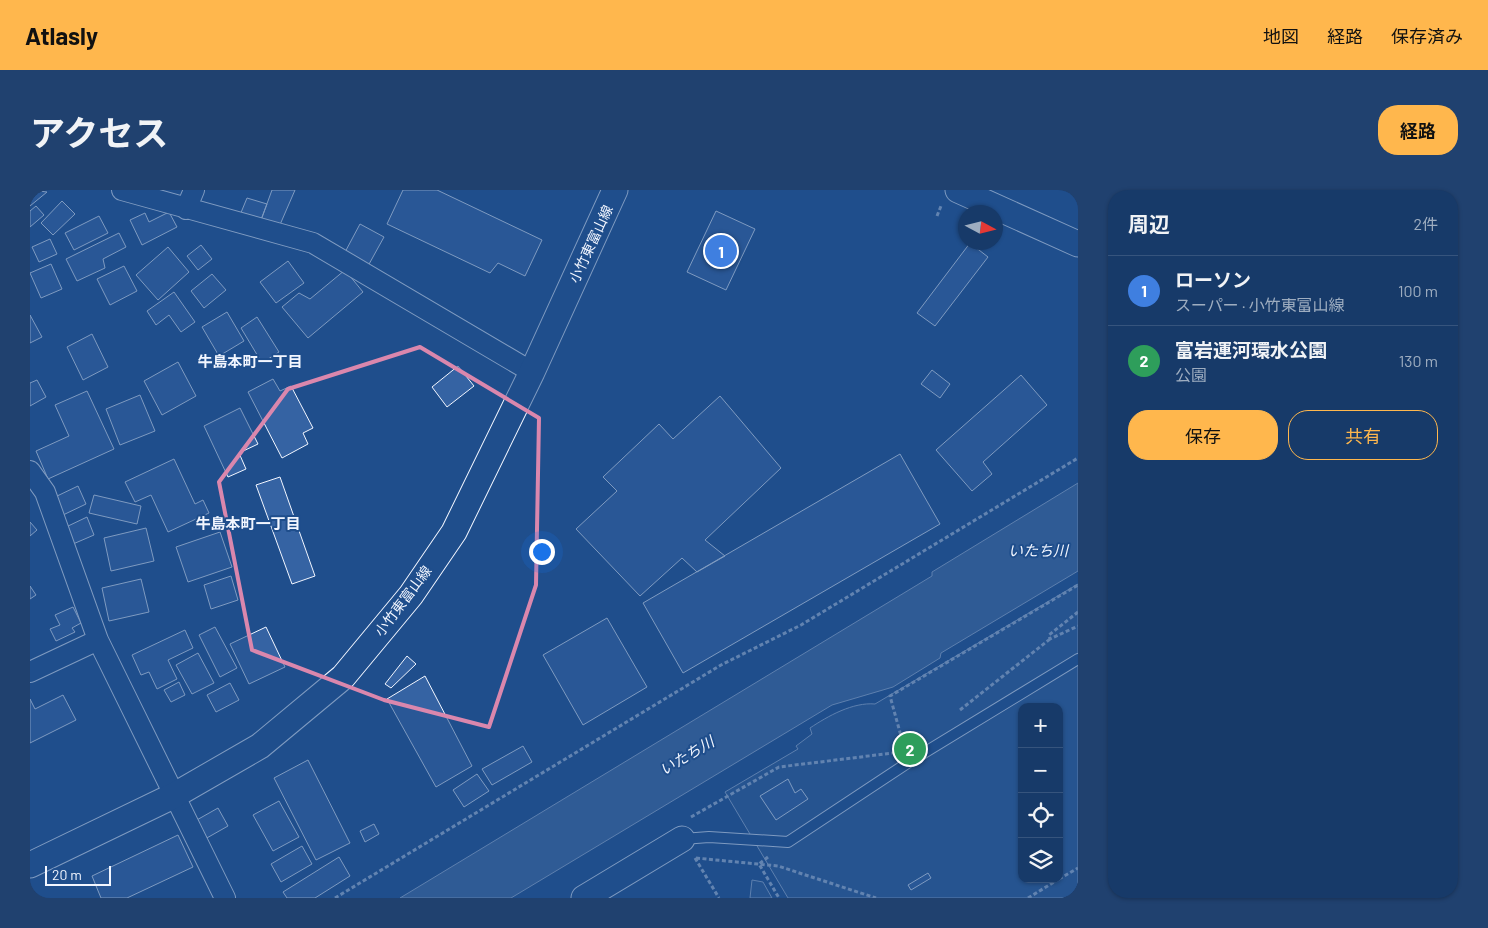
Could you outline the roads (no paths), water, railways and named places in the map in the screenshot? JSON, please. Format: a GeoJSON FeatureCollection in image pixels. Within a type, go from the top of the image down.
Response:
{"type":"FeatureCollection","features":[{"type":"Feature","properties":{"kind":"street"},"geometry":{"type":"LineString","coordinates":[[122,190],[313,243],[532,372]]}},
{"type":"Feature","properties":{"kind":"street"},"geometry":{"type":"LineString","coordinates":[[186,209],[194,190]]}},
{"type":"Feature","properties":{"kind":"street","name":"小竹東富山線"},"geometry":{"type":"LineString","coordinates":[[30,865],[175,795],[260,746],[343,677],[411,595],[454,532],[532,372],[616,190]]}},
{"type":"Feature","properties":{"kind":"street"},"geometry":{"type":"LineString","coordinates":[[958,190],[998,199],[1078,244]]}},
{"type":"Feature","properties":{"kind":"street"},"geometry":{"type":"LineString","coordinates":[[30,470],[45,492],[98,640],[225,898]]}},
{"type":"Feature","properties":{"kind":"street"},"geometry":{"type":"LineString","coordinates":[[30,672],[98,640]]}},
{"type":"Feature","properties":{"kind":"street"},"geometry":{"type":"LineString","coordinates":[[584,898],[689,838]]}},
{"type":"Feature","properties":{"kind":"lane"},"geometry":{"type":"LineString","coordinates":[[689,838],[709,837],[788,842],[907,758],[1078,659]]}},
{"type":"Feature","properties":{"kind":"water","name":"いたち川"},"geometry":{"type":"Polygon","coordinates":[[[1078,483],[1078,571],[941,653],[940,658],[893,687],[832,705],[511,898],[400,898],[932,576],[932,572],[1078,483]]]}},
{"type":"Feature","properties":{"kind":"place","name":"ローソン"},"geometry":{"type":"Point","coordinates":[721,251]}},
{"type":"Feature","properties":{"kind":"place","name":"富岩運河環水公園"},"geometry":{"type":"Point","coordinates":[910,749]}},
{"type":"Feature","properties":{"kind":"district","name":"牛島本町一丁目"},"geometry":{"type":"Point","coordinates":[250,362]}},
{"type":"Feature","properties":{"kind":"district","name":"牛島本町一丁目"},"geometry":{"type":"Point","coordinates":[248,524]}}]}
